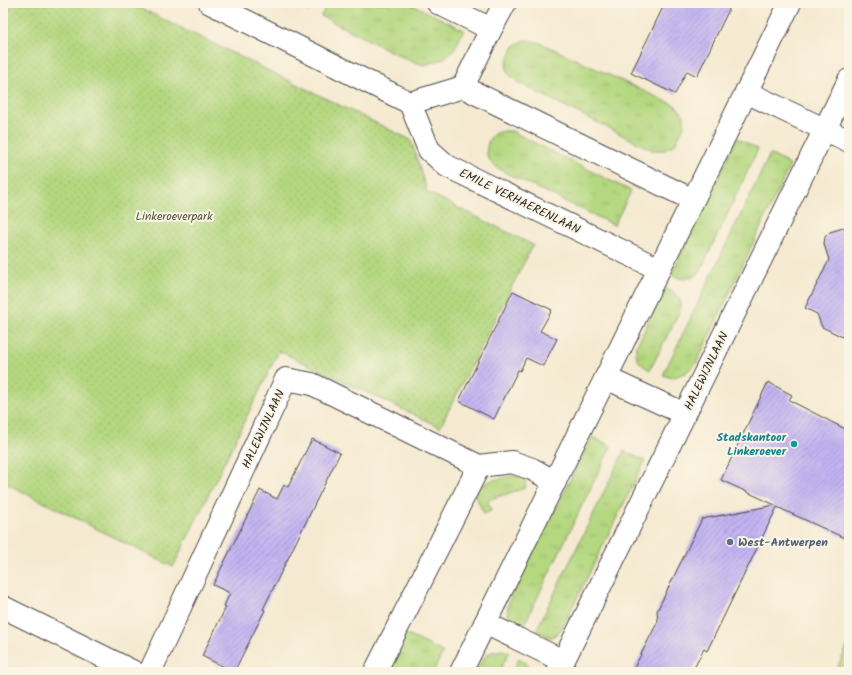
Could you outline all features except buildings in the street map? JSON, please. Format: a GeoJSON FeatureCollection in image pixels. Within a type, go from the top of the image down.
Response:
{"type":"FeatureCollection","features":[{"type":"Feature","properties":{"kind":"street"},"geometry":{"type":"LineString","coordinates":[[210,3],[410,103],[463,87],[693,200]]}},
{"type":"Feature","properties":{"kind":"street"},"geometry":{"type":"LineString","coordinates":[[438,3],[491,29]]}},
{"type":"Feature","properties":{"kind":"street"},"geometry":{"type":"LineString","coordinates":[[463,87],[505,3]]}},
{"type":"Feature","properties":{"kind":"street"},"geometry":{"type":"LineString","coordinates":[[461,672],[790,3]]}},
{"type":"Feature","properties":{"kind":"street","name":"HALEWIJNLAAN"},"geometry":{"type":"LineString","coordinates":[[485,623],[561,666],[849,80]]}},
{"type":"Feature","properties":{"kind":"street"},"geometry":{"type":"LineString","coordinates":[[746,92],[849,141]]}},
{"type":"Feature","properties":{"kind":"street","name":"EMILE VERHAERENLAAN"},"geometry":{"type":"LineString","coordinates":[[410,103],[429,150],[447,166],[659,269]]}},
{"type":"Feature","properties":{"kind":"street"},"geometry":{"type":"LineString","coordinates":[[606,378],[685,414]]}},
{"type":"Feature","properties":{"kind":"street","name":"HALEWIJNLAAN"},"geometry":{"type":"LineString","coordinates":[[150,672],[286,379],[312,384],[479,466]]}},
{"type":"Feature","properties":{"kind":"street"},"geometry":{"type":"LineString","coordinates":[[375,672],[479,466],[512,462],[532,469],[555,482]]}},
{"type":"Feature","properties":{"kind":"street"},"geometry":{"type":"LineString","coordinates":[[3,607],[134,672]]}},
{"type":"Feature","properties":{"kind":"green space","name":"Linkeroeverpark"},"geometry":{"type":"Polygon","coordinates":[[[3,3],[130,3],[411,140],[427,192],[533,245],[440,427],[279,351],[173,567],[3,482],[3,21],[10,8],[3,3]]]}},
{"type":"Feature","properties":{"kind":"green space"},"geometry":{"type":"Polygon","coordinates":[[[293,3],[313,3],[309,11],[293,3]]]}},
{"type":"Feature","properties":{"kind":"green space"},"geometry":{"type":"Polygon","coordinates":[[[328,3],[409,3],[464,30],[455,48],[443,59],[425,65],[410,61],[321,16],[328,3]]]}},
{"type":"Feature","properties":{"kind":"green space"},"geometry":{"type":"Polygon","coordinates":[[[525,40],[538,42],[676,106],[684,115],[684,126],[675,144],[665,150],[652,150],[517,82],[508,73],[506,64],[514,46],[525,40]]]}},
{"type":"Feature","properties":{"kind":"green space"},"geometry":{"type":"Polygon","coordinates":[[[503,131],[512,131],[631,191],[614,225],[506,173],[494,165],[488,158],[487,145],[494,134],[503,131]]]}},
{"type":"Feature","properties":{"kind":"green space"},"geometry":{"type":"Polygon","coordinates":[[[737,138],[758,149],[700,272],[693,277],[686,279],[671,275],[737,138]]]}},
{"type":"Feature","properties":{"kind":"green space"},"geometry":{"type":"Polygon","coordinates":[[[770,154],[790,165],[696,364],[685,373],[672,378],[663,375],[770,154]]]}},
{"type":"Feature","properties":{"kind":"green space"},"geometry":{"type":"Polygon","coordinates":[[[667,289],[680,299],[680,310],[650,370],[638,360],[636,354],[637,345],[664,290],[667,289]]]}},
{"type":"Feature","properties":{"kind":"green space"},"geometry":{"type":"Polygon","coordinates":[[[592,437],[611,446],[524,625],[509,616],[507,609],[510,598],[592,437]]]}},
{"type":"Feature","properties":{"kind":"green space"},"geometry":{"type":"Polygon","coordinates":[[[624,451],[645,461],[561,630],[551,638],[536,631],[624,451]]]}},
{"type":"Feature","properties":{"kind":"green space"},"geometry":{"type":"Polygon","coordinates":[[[512,476],[523,476],[526,481],[525,488],[488,500],[491,511],[484,514],[474,493],[482,485],[496,479],[512,476]]]}},
{"type":"Feature","properties":{"kind":"green space"},"geometry":{"type":"Polygon","coordinates":[[[404,633],[443,652],[433,672],[391,672],[385,669],[404,633]]]}},
{"type":"Feature","properties":{"kind":"green space"},"geometry":{"type":"Polygon","coordinates":[[[849,643],[849,672],[835,672],[849,643]]]}},
{"type":"Feature","properties":{"kind":"green space"},"geometry":{"type":"Polygon","coordinates":[[[503,650],[509,652],[499,672],[475,672],[486,656],[492,652],[503,650]]]}},
{"type":"Feature","properties":{"kind":"green space"},"geometry":{"type":"Polygon","coordinates":[[[519,658],[526,663],[533,672],[513,672],[519,658]]]}},
{"type":"Feature","properties":{"kind":"place","name":"Stadskantoor Linkeroever"},"geometry":{"type":"Point","coordinates":[794,444]}},
{"type":"Feature","properties":{"kind":"place","name":"West-Antwerpen"},"geometry":{"type":"Point","coordinates":[730,542]}}]}
